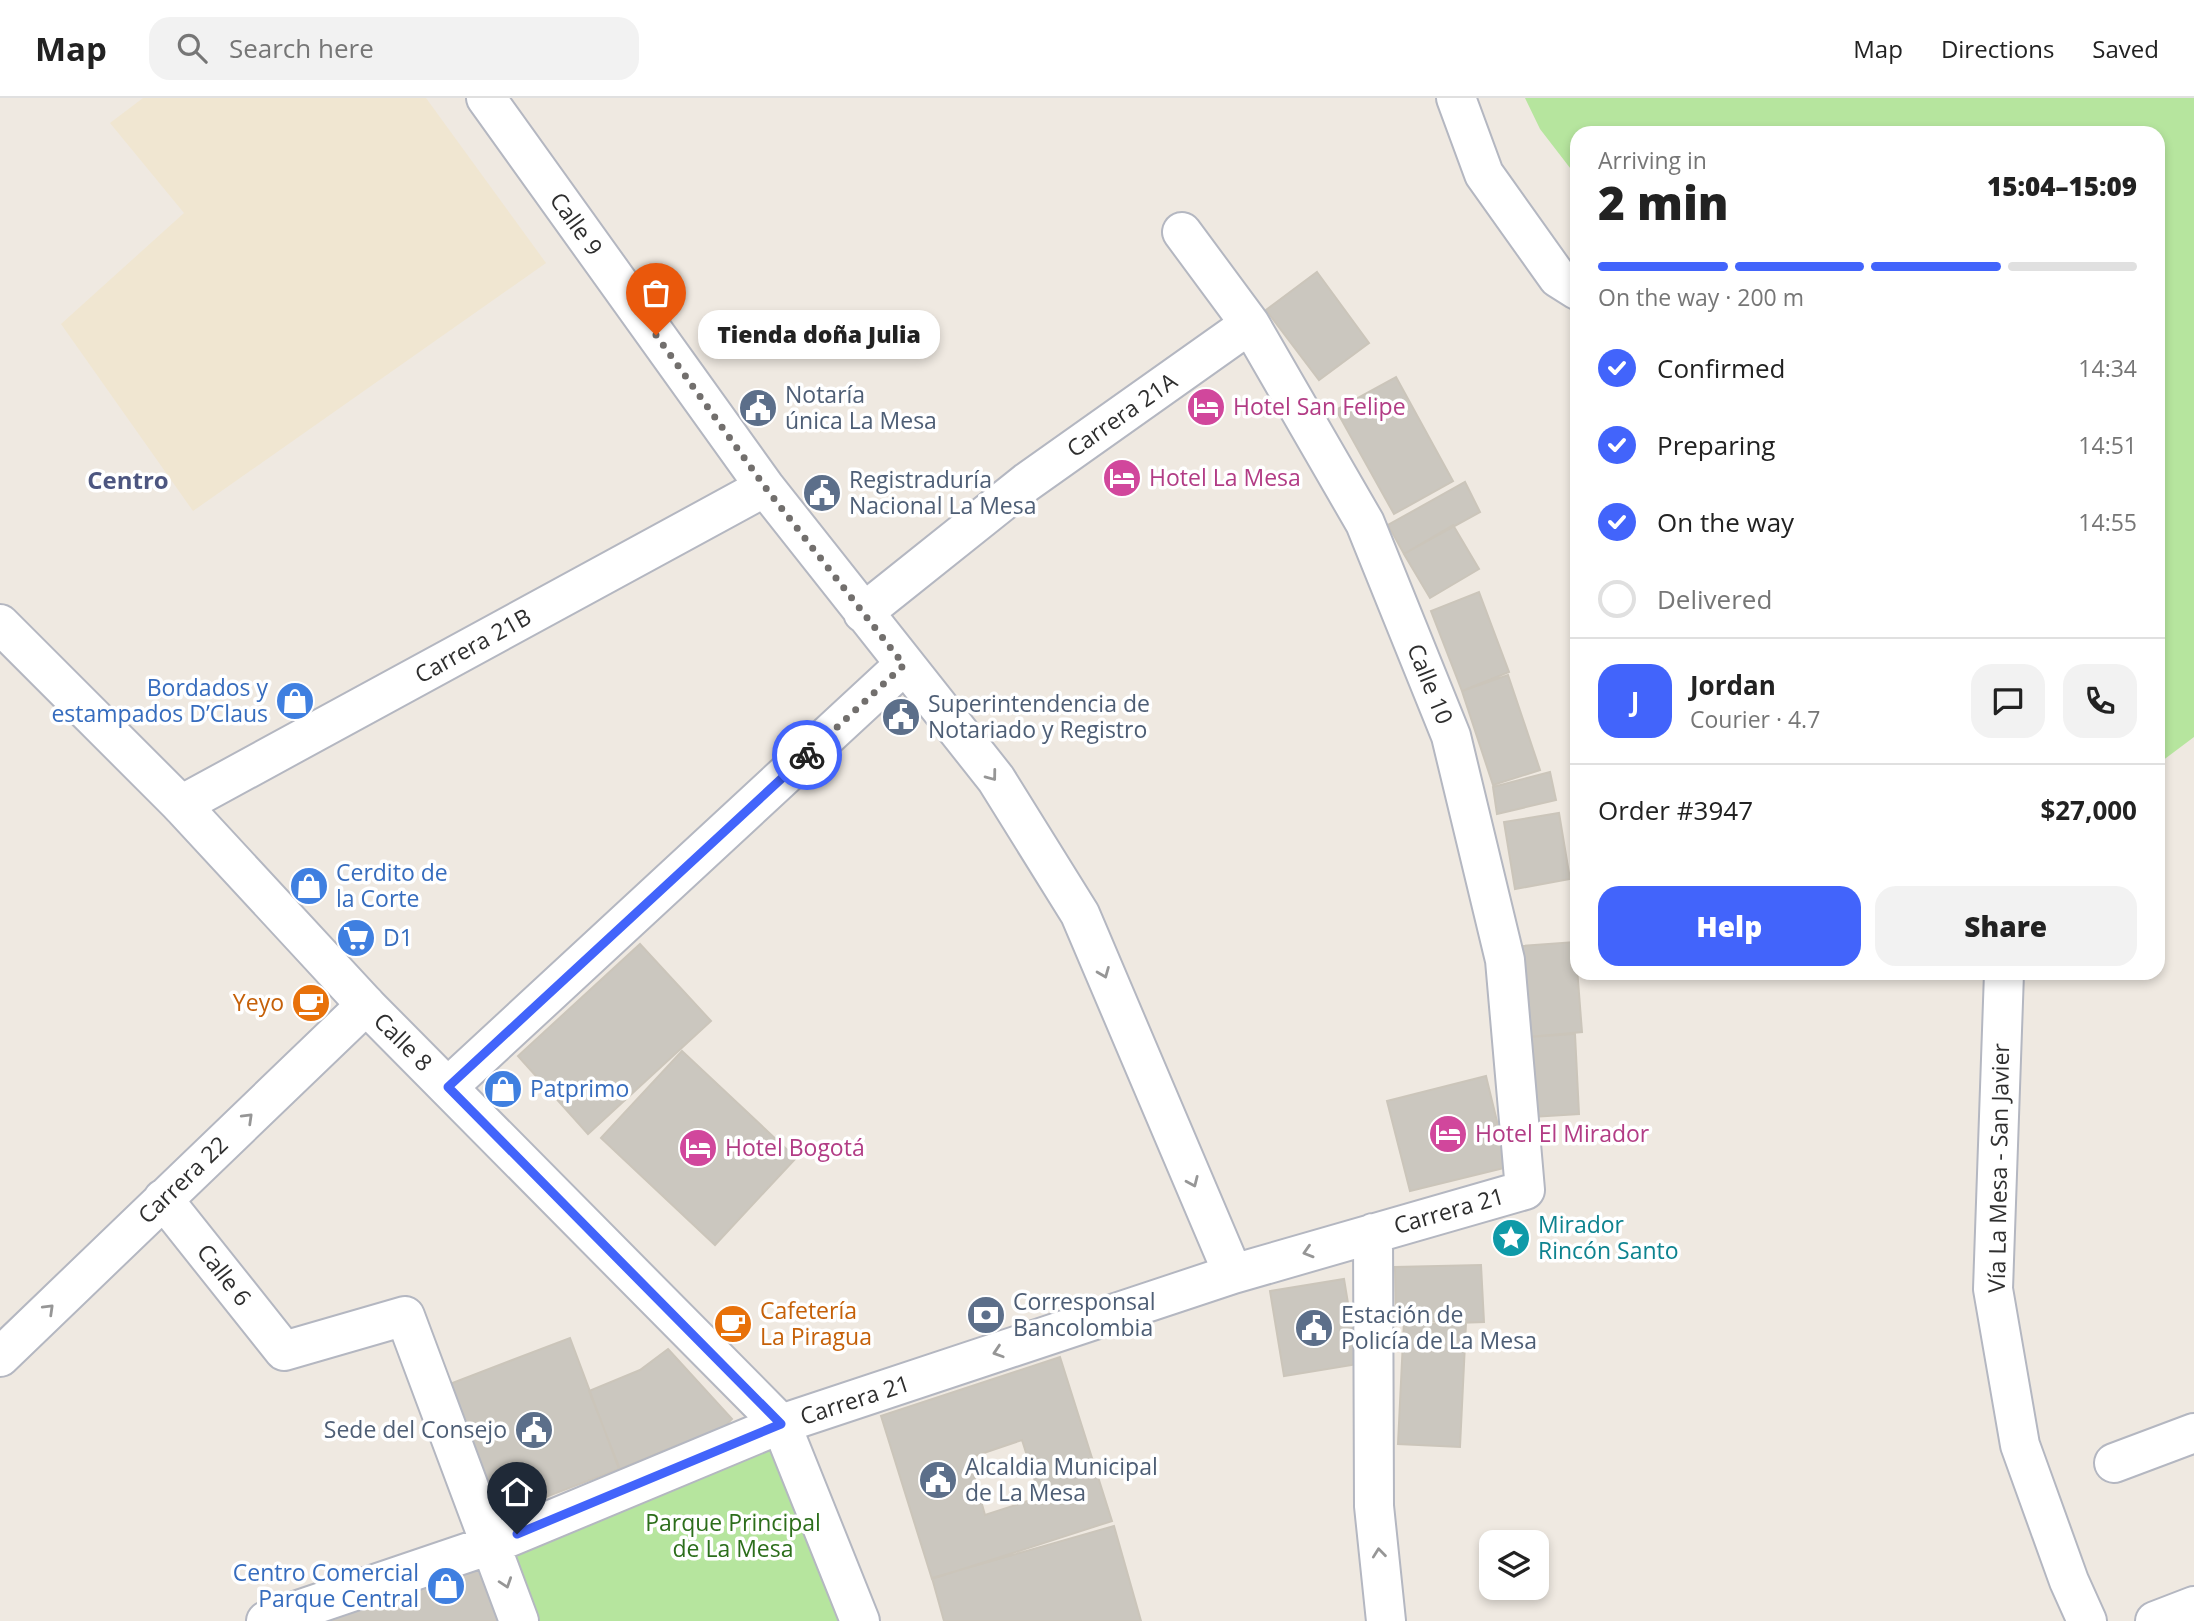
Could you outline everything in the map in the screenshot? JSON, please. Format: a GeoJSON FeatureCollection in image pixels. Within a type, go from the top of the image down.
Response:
{"type":"FeatureCollection","features":[{"type":"Feature","properties":{"kind":"street","name":"Calle 9"},"geometry":{"type":"LineString","coordinates":[[486,98],[765,487],[996,779],[1080,914],[1233,1274]]}},
{"type":"Feature","properties":{"kind":"street"},"geometry":{"type":"LineString","coordinates":[[1456,98],[1484,174],[1558,278],[1570,286]]}},
{"type":"Feature","properties":{"kind":"street","name":"Calle 10"},"geometry":{"type":"LineString","coordinates":[[1182,232],[1250,324],[1365,523],[1451,736],[1505,960],[1525,1190]]}},
{"type":"Feature","properties":{"kind":"street","name":"Carrera 21A"},"geometry":{"type":"LineString","coordinates":[[863,613],[1027,482],[1250,324]]}},
{"type":"Feature","properties":{"kind":"street","name":"Carrera 21B"},"geometry":{"type":"LineString","coordinates":[[181,806],[765,487]]}},
{"type":"Feature","properties":{"kind":"street","name":"Calle 8"},"geometry":{"type":"LineString","coordinates":[[0,624],[181,806],[366,1005],[781,1424],[860,1621]]}},
{"type":"Feature","properties":{"kind":"street"},"geometry":{"type":"LineString","coordinates":[[448,1087],[904,665]]}},
{"type":"Feature","properties":{"kind":"street","name":"Vía La Mesa - San Javier"},"geometry":{"type":"LineString","coordinates":[[2004,980],[1993,1289],[2020,1445],[2069,1581],[2087,1621]]}},
{"type":"Feature","properties":{"kind":"street","name":"Carrera 22"},"geometry":{"type":"LineString","coordinates":[[0,1357],[366,1005]]}},
{"type":"Feature","properties":{"kind":"street","name":"Carrera 21"},"geometry":{"type":"LineString","coordinates":[[266,1621],[493,1544],[781,1424],[1233,1274],[1525,1190]]}},
{"type":"Feature","properties":{"kind":"street","name":"Calle 6"},"geometry":{"type":"LineString","coordinates":[[163,1199],[284,1351],[405,1316],[493,1544]]}},
{"type":"Feature","properties":{"kind":"street","name":"Carrera 21"},"geometry":{"type":"LineString","coordinates":[[1373,1233],[1374,1506],[1386,1621]]}},
{"type":"Feature","properties":{"kind":"street"},"geometry":{"type":"LineString","coordinates":[[2114,1463],[2194,1433]]}},
{"type":"Feature","properties":{"kind":"street"},"geometry":{"type":"LineString","coordinates":[[493,1544],[519,1621]]}},
{"type":"Feature","properties":{"kind":"street"},"geometry":{"type":"LineString","coordinates":[[2155,1621],[2194,1606]]}},
{"type":"Feature","properties":{"kind":"shaded area"},"geometry":{"type":"Polygon","coordinates":[[[143,98],[426,98],[546,263],[193,511],[61,324],[184,213],[110,123],[143,98]]]}},
{"type":"Feature","properties":{"kind":"green space"},"geometry":{"type":"Polygon","coordinates":[[[1525,98],[2194,98],[2194,737],[2165,759],[2165,126],[1570,126],[1570,168],[1540,129],[1525,98]]]}},
{"type":"Feature","properties":{"kind":"green space","name":"Parque Principal de La Mesa"},"geometry":{"type":"Polygon","coordinates":[[[781,1424],[860,1621],[519,1621],[493,1544],[781,1424]]]}},
{"type":"Feature","properties":{"kind":"building"},"geometry":{"type":"Polygon","coordinates":[[[1317,272],[1369,343],[1319,380],[1266,310],[1317,272]]]}},
{"type":"Feature","properties":{"kind":"building"},"geometry":{"type":"Polygon","coordinates":[[[1396,377],[1453,481],[1394,514],[1336,410],[1396,377]]]}},
{"type":"Feature","properties":{"kind":"building"},"geometry":{"type":"Polygon","coordinates":[[[1465,482],[1480,512],[1404,554],[1388,525],[1465,482]]]}},
{"type":"Feature","properties":{"kind":"building"},"geometry":{"type":"Polygon","coordinates":[[[1453,525],[1479,569],[1430,598],[1404,554],[1453,525]]]}},
{"type":"Feature","properties":{"kind":"building"},"geometry":{"type":"Polygon","coordinates":[[[1479,592],[1509,672],[1462,691],[1431,611],[1479,592]]]}},
{"type":"Feature","properties":{"kind":"building"},"geometry":{"type":"Polygon","coordinates":[[[1508,675],[1540,770],[1493,785],[1462,691],[1508,675]]]}},
{"type":"Feature","properties":{"kind":"building"},"geometry":{"type":"Polygon","coordinates":[[[1550,772],[1556,800],[1497,814],[1493,787],[1550,772]]]}},
{"type":"Feature","properties":{"kind":"building"},"geometry":{"type":"Polygon","coordinates":[[[1559,813],[1570,879],[1515,889],[1504,822],[1559,813]]]}},
{"type":"Feature","properties":{"kind":"building"},"geometry":{"type":"Polygon","coordinates":[[[1570,942],[1570,980],[1578,980],[1582,1032],[1528,1037],[1521,946],[1570,942]]]}},
{"type":"Feature","properties":{"kind":"building"},"geometry":{"type":"Polygon","coordinates":[[[640,944],[711,1021],[588,1134],[518,1056],[640,944]]]}},
{"type":"Feature","properties":{"kind":"building"},"geometry":{"type":"Polygon","coordinates":[[[1575,1034],[1579,1114],[1532,1117],[1528,1037],[1575,1034]]]}},
{"type":"Feature","properties":{"kind":"building","name":"Hotel Bogotá"},"geometry":{"type":"Polygon","coordinates":[[[682,1051],[796,1158],[715,1245],[601,1138],[682,1051]]]}},
{"type":"Feature","properties":{"kind":"building","name":"Hotel El Mirador"},"geometry":{"type":"Polygon","coordinates":[[[1486,1076],[1508,1167],[1410,1191],[1387,1101],[1486,1076]]]}},
{"type":"Feature","properties":{"kind":"building"},"geometry":{"type":"Polygon","coordinates":[[[1481,1265],[1484,1322],[1396,1325],[1395,1267],[1481,1265]]]}},
{"type":"Feature","properties":{"kind":"building","name":"Estación de Policía de La Mesa"},"geometry":{"type":"Polygon","coordinates":[[[1344,1279],[1358,1364],[1284,1376],[1270,1291],[1344,1279]]]}},
{"type":"Feature","properties":{"kind":"building"},"geometry":{"type":"Polygon","coordinates":[[[1404,1320],[1466,1323],[1460,1447],[1398,1444],[1404,1320]]]}},
{"type":"Feature","properties":{"kind":"building","name":"Sede del Consejo"},"geometry":{"type":"Polygon","coordinates":[[[570,1338],[619,1469],[496,1516],[447,1385],[570,1338]]]}},
{"type":"Feature","properties":{"kind":"building"},"geometry":{"type":"Polygon","coordinates":[[[668,1349],[732,1419],[714,1437],[680,1444],[620,1469],[589,1391],[640,1370],[668,1349]]]}},
{"type":"Feature","properties":{"kind":"building","name":"Alcaldia Municipal de La Mesa"},"geometry":{"type":"Polygon","coordinates":[[[1060,1357],[1112,1521],[932,1579],[881,1416],[1060,1357]],[[1022,1440],[969,1458],[985,1515],[1040,1497],[1022,1440]]]}},
{"type":"Feature","properties":{"kind":"building"},"geometry":{"type":"Polygon","coordinates":[[[1114,1526],[1141,1621],[944,1621],[932,1578],[1114,1526]]]}},
{"type":"Feature","properties":{"kind":"building","name":"Centro Comercial Parque Central"},"geometry":{"type":"Polygon","coordinates":[[[480,1559],[502,1621],[327,1621],[325,1613],[480,1559]]]}},
{"type":"Feature","properties":{"kind":"way so far"},"geometry":{"type":"LineString","coordinates":[[656,335],[765,487],[904,665],[807,755]]}},
{"type":"Feature","properties":{"kind":"place","name":"Tienda doña Julia"},"geometry":{"type":"Point","coordinates":[656,335]}},
{"type":"Feature","properties":{"kind":"place","name":"Hotel San Felipe"},"geometry":{"type":"Point","coordinates":[1206,407]}},
{"type":"Feature","properties":{"kind":"place","name":"Notaría única La Mesa"},"geometry":{"type":"Point","coordinates":[758,408]}},
{"type":"Feature","properties":{"kind":"place","name":"Hotel La Mesa"},"geometry":{"type":"Point","coordinates":[1122,478]}},
{"type":"Feature","properties":{"kind":"place","name":"Registraduría Nacional La Mesa"},"geometry":{"type":"Point","coordinates":[822,493]}},
{"type":"Feature","properties":{"kind":"place","name":"Bordados y estampados D’Claus"},"geometry":{"type":"Point","coordinates":[295,701]}},
{"type":"Feature","properties":{"kind":"place","name":"Superintendencia de Notariado y Registro"},"geometry":{"type":"Point","coordinates":[901,717]}},
{"type":"Feature","properties":{"kind":"place","name":"Cerdito de la Corte"},"geometry":{"type":"Point","coordinates":[309,886]}},
{"type":"Feature","properties":{"kind":"place","name":"D1"},"geometry":{"type":"Point","coordinates":[356,938]}},
{"type":"Feature","properties":{"kind":"place","name":"Yeyo"},"geometry":{"type":"Point","coordinates":[311,1003]}},
{"type":"Feature","properties":{"kind":"place","name":"Patprimo"},"geometry":{"type":"Point","coordinates":[503,1089]}},
{"type":"Feature","properties":{"kind":"place","name":"Hotel El Mirador"},"geometry":{"type":"Point","coordinates":[1448,1134]}},
{"type":"Feature","properties":{"kind":"place","name":"Hotel Bogotá"},"geometry":{"type":"Point","coordinates":[698,1148]}},
{"type":"Feature","properties":{"kind":"place","name":"Mirador Rincón Santo"},"geometry":{"type":"Point","coordinates":[1511,1238]}},
{"type":"Feature","properties":{"kind":"place","name":"Corresponsal Bancolombia"},"geometry":{"type":"Point","coordinates":[986,1315]}},
{"type":"Feature","properties":{"kind":"place","name":"Cafetería La Piragua"},"geometry":{"type":"Point","coordinates":[733,1324]}},
{"type":"Feature","properties":{"kind":"place","name":"Estación de Policía de La Mesa"},"geometry":{"type":"Point","coordinates":[1314,1328]}},
{"type":"Feature","properties":{"kind":"place","name":"Sede del Consejo"},"geometry":{"type":"Point","coordinates":[534,1430]}},
{"type":"Feature","properties":{"kind":"place","name":"Alcaldia Municipal de La Mesa"},"geometry":{"type":"Point","coordinates":[938,1480]}},
{"type":"Feature","properties":{"kind":"place","name":"Centro Comercial Parque Central"},"geometry":{"type":"Point","coordinates":[446,1586]}},
{"type":"Feature","properties":{"kind":"district","name":"Centro"},"geometry":{"type":"Point","coordinates":[128,481]}},
{"type":"Feature","properties":{"kind":"route"},"geometry":{"type":"LineString","coordinates":[[517,1534],[781,1424],[448,1087],[807,755]]}}]}
